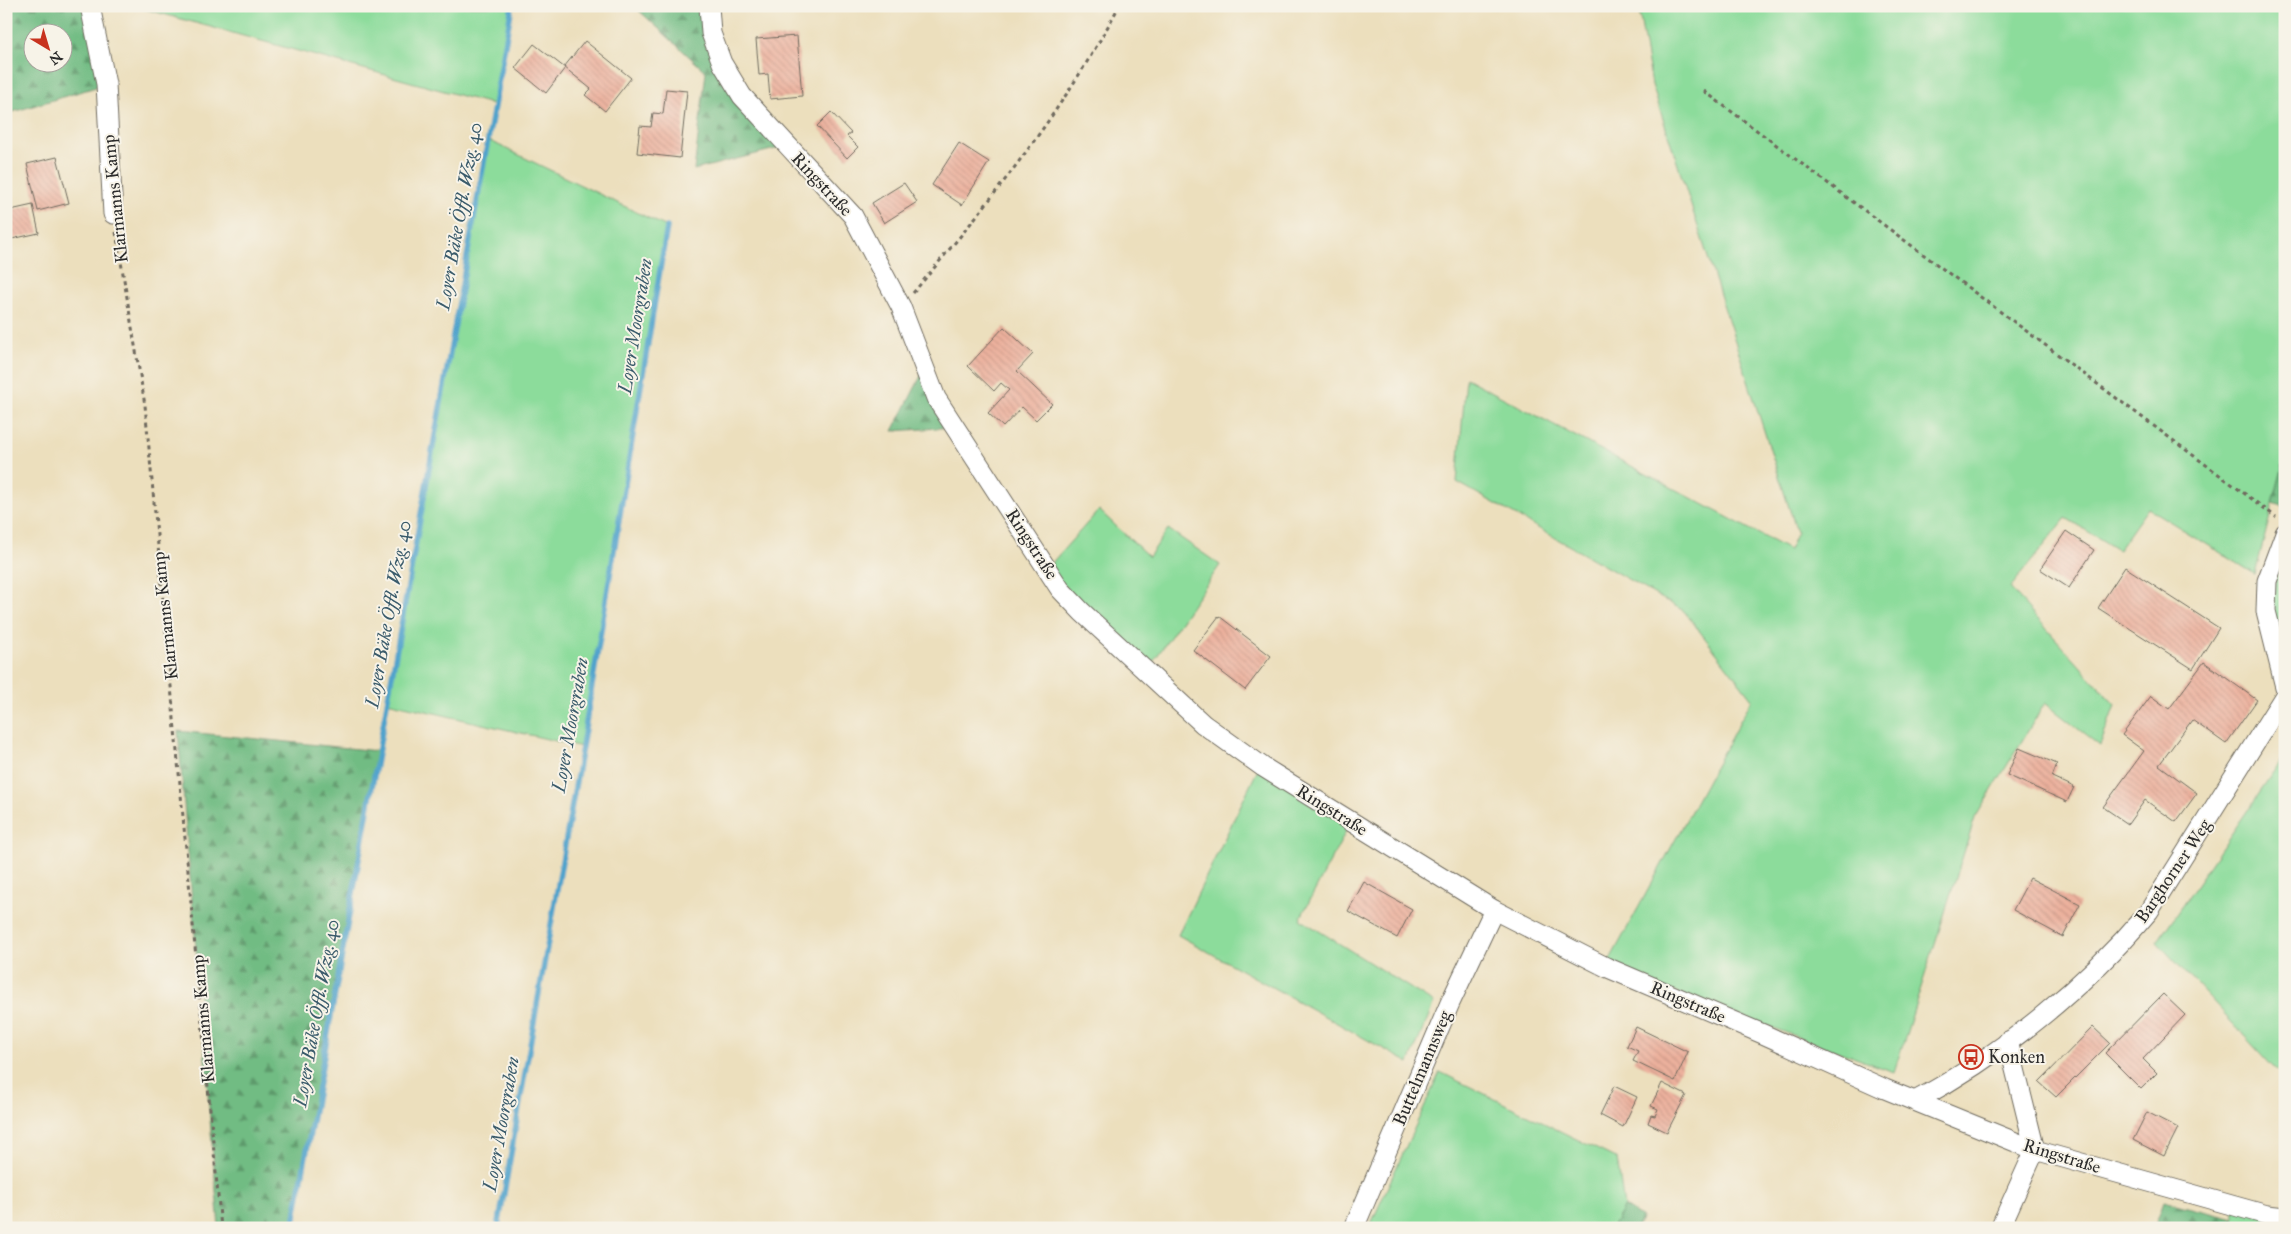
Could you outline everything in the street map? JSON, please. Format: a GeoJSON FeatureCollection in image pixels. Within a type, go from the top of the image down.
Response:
{"type":"FeatureCollection","features":[{"type":"Feature","properties":{"kind":"street","name":"Klarmanns Kamp"},"geometry":{"type":"LineString","coordinates":[[90,6],[106,84],[113,214]]}},
{"type":"Feature","properties":{"kind":"street","name":"Ringstraße"},"geometry":{"type":"LineString","coordinates":[[709,6],[710,33],[722,63],[742,96],[853,216],[902,307],[936,398],[1060,588],[1082,612],[1203,724],[1263,767],[1494,910],[1606,967],[1916,1101],[2035,1150],[2267,1215],[2285,1217]]}},
{"type":"Feature","properties":{"kind":"street"},"geometry":{"type":"LineString","coordinates":[[2281,525],[2266,581],[2266,611],[2285,688]]}},
{"type":"Feature","properties":{"kind":"street","name":"Barghorner Weg"},"geometry":{"type":"LineString","coordinates":[[1916,1101],[1951,1082],[2008,1041],[2111,955],[2149,912],[2285,695]]}},
{"type":"Feature","properties":{"kind":"street","name":"Buttelmannsweg"},"geometry":{"type":"LineString","coordinates":[[1354,1228],[1450,1003],[1494,910]]}},
{"type":"Feature","properties":{"kind":"street"},"geometry":{"type":"LineString","coordinates":[[2000,1228],[2035,1150],[2008,1041]]}},
{"type":"Feature","properties":{"kind":"path"},"geometry":{"type":"LineString","coordinates":[[902,307],[977,217],[1073,86],[1119,6]]}},
{"type":"Feature","properties":{"kind":"path"},"geometry":{"type":"LineString","coordinates":[[1704,90],[2281,525]]}},
{"type":"Feature","properties":{"kind":"path","name":"Klarmanns Kamp"},"geometry":{"type":"LineString","coordinates":[[113,214],[145,405],[222,1228]]}},
{"type":"Feature","properties":{"kind":"green space"},"geometry":{"type":"Polygon","coordinates":[[[6,6],[90,6],[106,84],[6,114],[6,6]]]}},
{"type":"Feature","properties":{"kind":"green space"},"geometry":{"type":"Polygon","coordinates":[[[134,6],[512,6],[495,105],[134,6]]]}},
{"type":"Feature","properties":{"kind":"green space"},"geometry":{"type":"Polygon","coordinates":[[[634,6],[709,6],[711,33],[787,146],[694,170],[706,72],[634,6]]]}},
{"type":"Feature","properties":{"kind":"green space"},"geometry":{"type":"Polygon","coordinates":[[[1638,6],[2285,6],[2285,458],[2255,574],[2148,508],[2118,550],[2066,518],[2010,588],[2115,705],[2100,746],[2045,703],[1975,818],[1894,1072],[1606,967],[1752,699],[1684,611],[1457,482],[1466,378],[1789,550],[1797,532],[1652,85],[1638,6]]]}},
{"type":"Feature","properties":{"kind":"green space"},"geometry":{"type":"Polygon","coordinates":[[[488,140],[667,227],[582,747],[387,702],[488,140]]]}},
{"type":"Feature","properties":{"kind":"green space"},"geometry":{"type":"Polygon","coordinates":[[[925,368],[955,427],[893,431],[925,368]]]}},
{"type":"Feature","properties":{"kind":"green space"},"geometry":{"type":"Polygon","coordinates":[[[2285,458],[2285,507],[2273,503],[2285,458]]]}},
{"type":"Feature","properties":{"kind":"green space"},"geometry":{"type":"Polygon","coordinates":[[[1099,510],[1149,557],[1168,529],[1220,565],[1146,672],[1047,568],[1099,510]]]}},
{"type":"Feature","properties":{"kind":"green space"},"geometry":{"type":"Polygon","coordinates":[[[2285,549],[2285,673],[2269,617],[2273,586],[2285,549]]]}},
{"type":"Feature","properties":{"kind":"green space"},"geometry":{"type":"Polygon","coordinates":[[[178,731],[378,751],[293,1228],[219,1228],[178,731]]]}},
{"type":"Feature","properties":{"kind":"green space"},"geometry":{"type":"Polygon","coordinates":[[[2285,756],[2285,1075],[2274,1068],[2157,942],[2285,756]]]}},
{"type":"Feature","properties":{"kind":"green space"},"geometry":{"type":"Polygon","coordinates":[[[1260,765],[1351,822],[1300,919],[1434,1003],[1409,1063],[1178,935],[1260,765]]]}},
{"type":"Feature","properties":{"kind":"green space"},"geometry":{"type":"Polygon","coordinates":[[[1440,1072],[1617,1159],[1624,1206],[1612,1228],[1369,1228],[1440,1072]]]}},
{"type":"Feature","properties":{"kind":"green space"},"geometry":{"type":"Polygon","coordinates":[[[2164,1201],[2234,1219],[2235,1228],[2154,1228],[2164,1201]]]}},
{"type":"Feature","properties":{"kind":"green space"},"geometry":{"type":"Polygon","coordinates":[[[2233,1204],[2285,1217],[2285,1228],[2235,1228],[2233,1204]]]}},
{"type":"Feature","properties":{"kind":"green space"},"geometry":{"type":"Polygon","coordinates":[[[1624,1206],[1642,1218],[1636,1228],[1612,1228],[1624,1206]]]}},
{"type":"Feature","properties":{"kind":"building"},"geometry":{"type":"Polygon","coordinates":[[[797,36],[802,96],[770,99],[768,74],[759,75],[756,39],[797,36]]]}},
{"type":"Feature","properties":{"kind":"building"},"geometry":{"type":"Polygon","coordinates":[[[585,41],[631,78],[605,111],[585,95],[591,89],[564,67],[585,41]]]}},
{"type":"Feature","properties":{"kind":"building"},"geometry":{"type":"Polygon","coordinates":[[[534,44],[565,68],[546,93],[515,68],[534,44]]]}},
{"type":"Feature","properties":{"kind":"building"},"geometry":{"type":"Polygon","coordinates":[[[666,89],[687,91],[680,158],[637,153],[640,126],[651,127],[653,113],[663,114],[666,89]]]}},
{"type":"Feature","properties":{"kind":"building"},"geometry":{"type":"Polygon","coordinates":[[[831,112],[851,133],[847,136],[858,147],[847,158],[817,126],[831,112]]]}},
{"type":"Feature","properties":{"kind":"building"},"geometry":{"type":"Polygon","coordinates":[[[959,143],[989,162],[962,205],[932,185],[959,143]]]}},
{"type":"Feature","properties":{"kind":"building"},"geometry":{"type":"Polygon","coordinates":[[[57,157],[69,203],[38,211],[27,164],[57,157]]]}},
{"type":"Feature","properties":{"kind":"building"},"geometry":{"type":"Polygon","coordinates":[[[904,183],[917,202],[884,223],[872,203],[904,183]]]}},
{"type":"Feature","properties":{"kind":"building"},"geometry":{"type":"Polygon","coordinates":[[[33,205],[39,233],[7,240],[6,211],[33,205]]]}},
{"type":"Feature","properties":{"kind":"building"},"geometry":{"type":"Polygon","coordinates":[[[1004,327],[1033,354],[1017,371],[1052,404],[1036,420],[1022,407],[1003,427],[988,413],[1009,390],[1001,383],[994,391],[968,366],[1004,327]]]}},
{"type":"Feature","properties":{"kind":"building"},"geometry":{"type":"Polygon","coordinates":[[[2066,531],[2094,550],[2069,588],[2040,569],[2066,531]]]}},
{"type":"Feature","properties":{"kind":"building"},"geometry":{"type":"Polygon","coordinates":[[[2125,567],[2219,628],[2193,669],[2098,608],[2125,567]]]}},
{"type":"Feature","properties":{"kind":"building"},"geometry":{"type":"Polygon","coordinates":[[[1219,616],[1271,656],[1245,690],[1193,650],[1219,616]]]}},
{"type":"Feature","properties":{"kind":"building"},"geometry":{"type":"Polygon","coordinates":[[[2204,662],[2257,700],[2226,744],[2192,720],[2159,765],[2197,793],[2176,822],[2145,800],[2128,824],[2103,807],[2144,751],[2122,735],[2151,696],[2169,709],[2204,662]]]}},
{"type":"Feature","properties":{"kind":"building"},"geometry":{"type":"Polygon","coordinates":[[[2019,748],[2057,764],[2052,777],[2074,787],[2067,802],[2007,775],[2019,748]]]}},
{"type":"Feature","properties":{"kind":"building"},"geometry":{"type":"Polygon","coordinates":[[[2030,878],[2080,904],[2063,937],[2013,910],[2030,878]]]}},
{"type":"Feature","properties":{"kind":"building"},"geometry":{"type":"Polygon","coordinates":[[[1364,882],[1412,909],[1397,938],[1348,911],[1364,882]]]}},
{"type":"Feature","properties":{"kind":"building"},"geometry":{"type":"Polygon","coordinates":[[[2163,994],[2185,1015],[2143,1059],[2157,1073],[2141,1089],[2105,1053],[2163,994]]]}},
{"type":"Feature","properties":{"kind":"building"},"geometry":{"type":"Polygon","coordinates":[[[1636,1027],[1688,1052],[1675,1081],[1633,1061],[1638,1051],[1627,1046],[1636,1027]]]}},
{"type":"Feature","properties":{"kind":"building"},"geometry":{"type":"Polygon","coordinates":[[[2093,1027],[2110,1043],[2056,1097],[2039,1082],[2093,1027]]]}},
{"type":"Feature","properties":{"kind":"building"},"geometry":{"type":"Polygon","coordinates":[[[1662,1083],[1686,1095],[1667,1132],[1648,1123],[1651,1115],[1655,1116],[1658,1109],[1651,1106],[1662,1083]]]}},
{"type":"Feature","properties":{"kind":"building"},"geometry":{"type":"Polygon","coordinates":[[[1614,1086],[1637,1097],[1623,1127],[1600,1115],[1614,1086]]]}},
{"type":"Feature","properties":{"kind":"building"},"geometry":{"type":"Polygon","coordinates":[[[2147,1112],[2178,1128],[2164,1156],[2133,1140],[2147,1112]]]}},
{"type":"Feature","properties":{"kind":"waterway","name":"Loyer Bäke Öffl. Wzg. 40"},"geometry":{"type":"LineString","coordinates":[[293,1228],[512,6]]}},
{"type":"Feature","properties":{"kind":"waterway","name":"Loyer Moorgraben"},"geometry":{"type":"LineString","coordinates":[[498,1228],[582,747],[667,227]]}},
{"type":"Feature","properties":{"kind":"place","name":"Konken"},"geometry":{"type":"Point","coordinates":[1971,1057]}}]}
